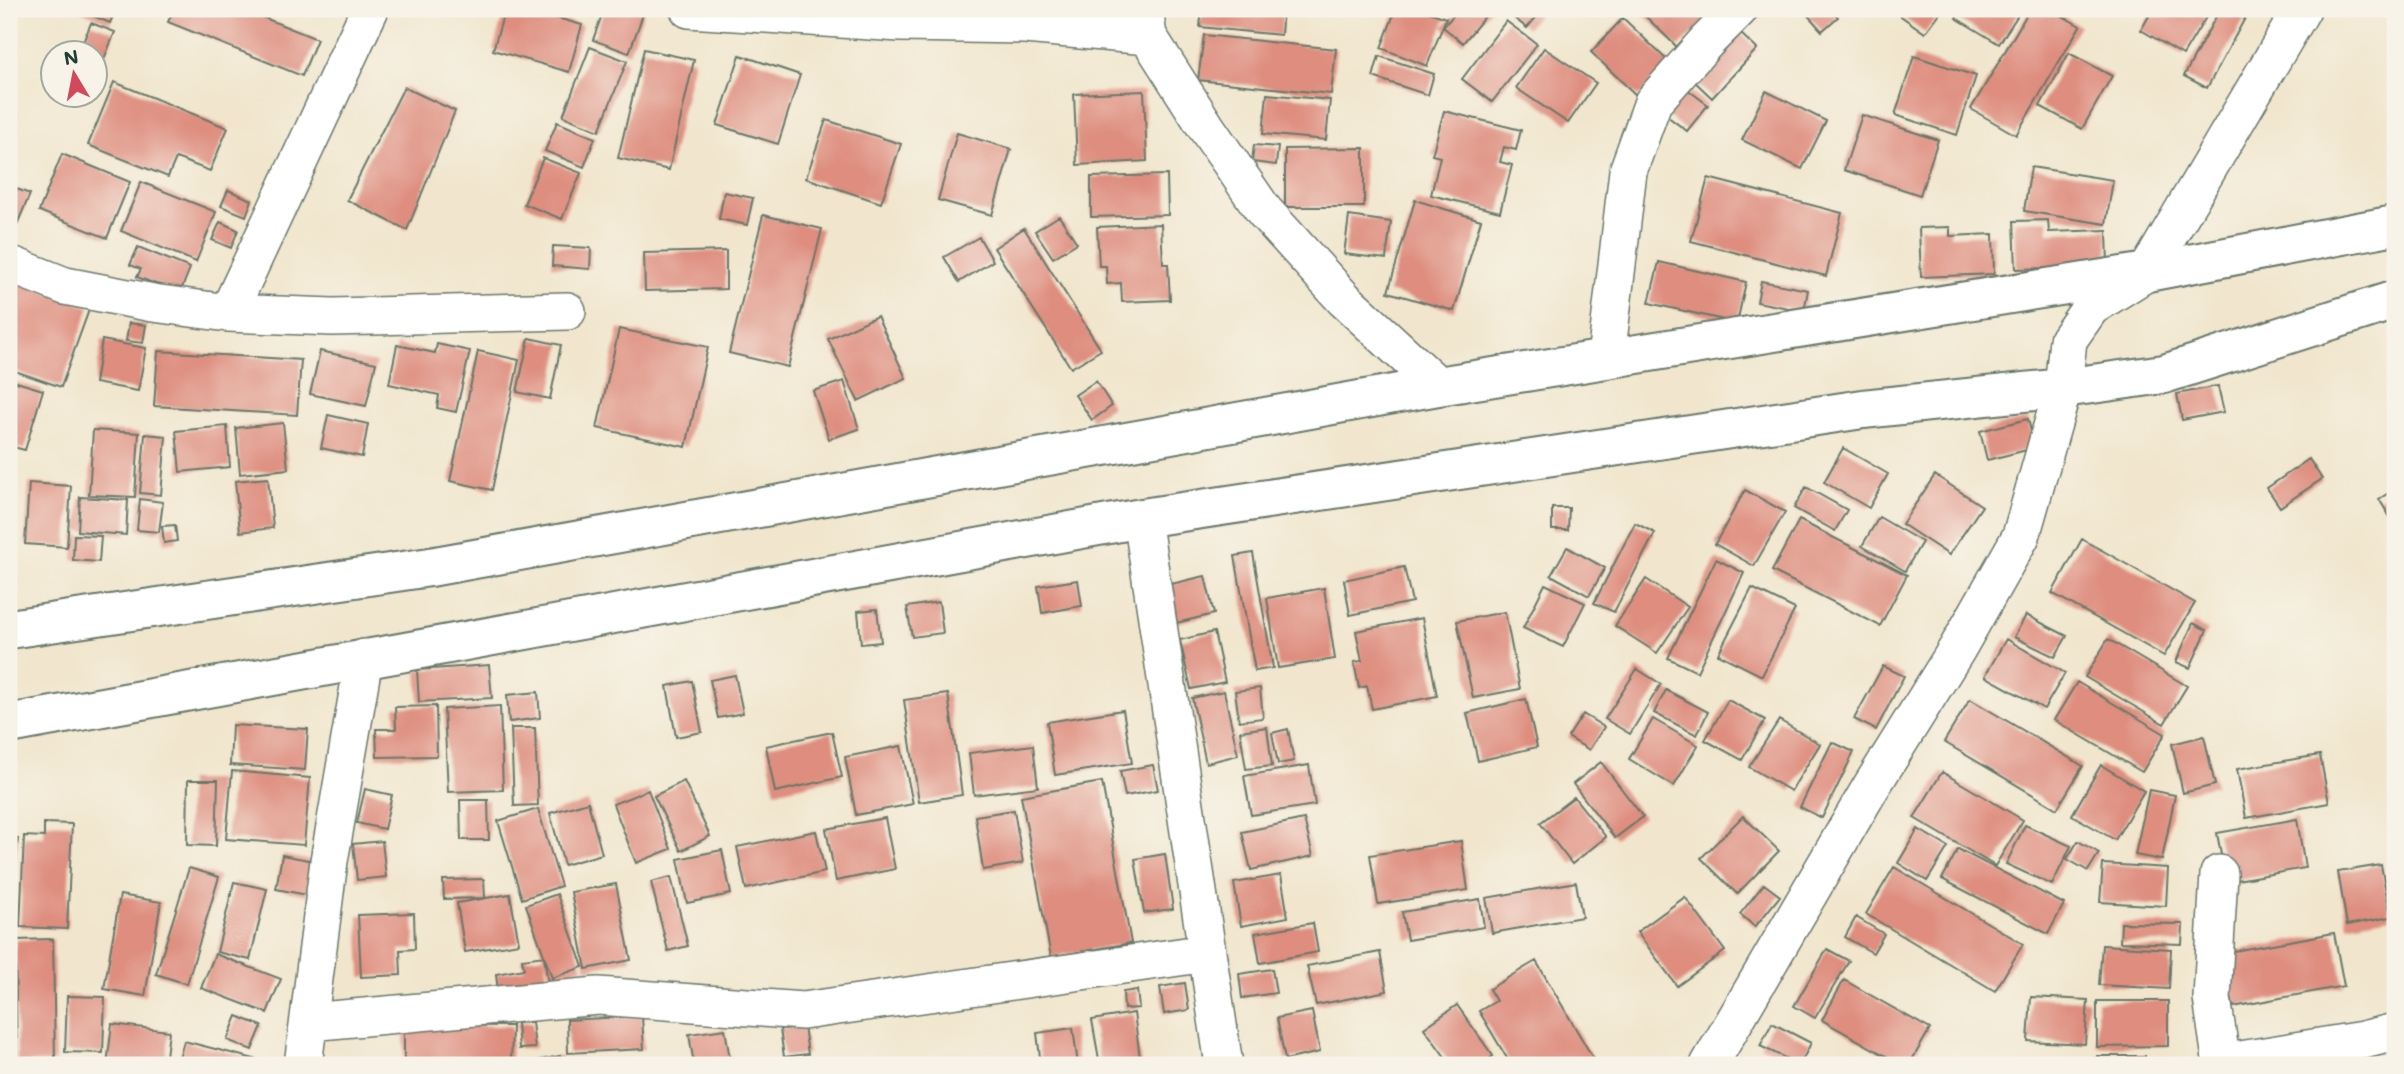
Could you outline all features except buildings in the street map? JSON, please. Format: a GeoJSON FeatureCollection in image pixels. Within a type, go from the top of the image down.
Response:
{"type":"FeatureCollection","features":[{"type":"Feature","properties":{"kind":"street"},"geometry":{"type":"LineString","coordinates":[[228,313],[370,9]]}},
{"type":"Feature","properties":{"kind":"street"},"geometry":{"type":"LineString","coordinates":[[690,9],[900,23],[1024,25],[1146,22],[1206,127],[1264,211],[1343,299],[1438,386]]}},
{"type":"Feature","properties":{"kind":"street"},"geometry":{"type":"LineString","coordinates":[[1606,358],[1628,171],[1653,102],[1707,41],[1740,9]]}},
{"type":"Feature","properties":{"kind":"street"},"geometry":{"type":"LineString","coordinates":[[1709,1065],[2021,537],[2063,388],[2068,340],[2091,307],[2147,272],[2302,9]]}},
{"type":"Feature","properties":{"kind":"street"},"geometry":{"type":"LineString","coordinates":[[9,629],[430,567],[1438,386],[2147,272],[2395,225]]}},
{"type":"Feature","properties":{"kind":"street"},"geometry":{"type":"LineString","coordinates":[[9,264],[65,286],[153,303],[228,313],[333,317],[567,311]]}},
{"type":"Feature","properties":{"kind":"street"},"geometry":{"type":"LineString","coordinates":[[9,724],[1142,518],[1863,409],[2063,388],[2164,374],[2395,300]]}},
{"type":"Feature","properties":{"kind":"street"},"geometry":{"type":"LineString","coordinates":[[1142,518],[1224,1065]]}},
{"type":"Feature","properties":{"kind":"street"},"geometry":{"type":"LineString","coordinates":[[303,1065],[329,861],[364,659]]}},
{"type":"Feature","properties":{"kind":"street"},"geometry":{"type":"LineString","coordinates":[[2219,874],[2213,998],[2222,1064],[2395,1032]]}},
{"type":"Feature","properties":{"kind":"street"},"geometry":{"type":"LineString","coordinates":[[309,1022],[598,996],[803,1011],[1208,953]]}}]}
